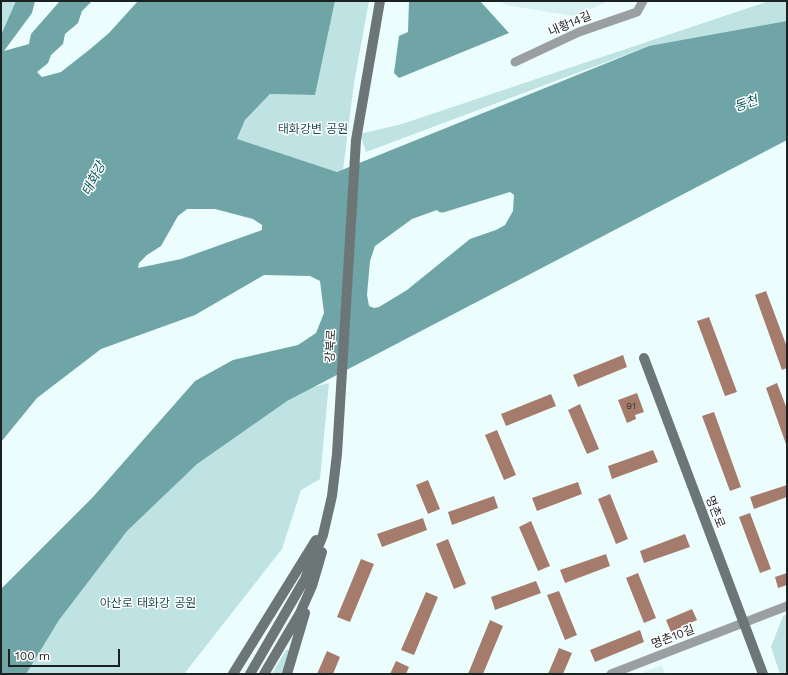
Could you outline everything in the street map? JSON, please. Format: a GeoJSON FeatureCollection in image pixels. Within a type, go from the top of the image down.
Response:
{"type":"FeatureCollection","features":[{"type":"Feature","properties":{"kind":"main road","name":"강북로"},"geometry":{"type":"LineString","coordinates":[[250,674],[305,579],[329,513],[337,454],[356,140],[380,1]]}},
{"type":"Feature","properties":{"kind":"main road","name":"명촌로"},"geometry":{"type":"LineString","coordinates":[[644,358],[763,674]]}},
{"type":"Feature","properties":{"kind":"main road"},"geometry":{"type":"LineString","coordinates":[[287,674],[320,558],[329,513]]}},
{"type":"Feature","properties":{"kind":"main road"},"geometry":{"type":"LineString","coordinates":[[233,674],[300,567],[329,513]]}},
{"type":"Feature","properties":{"kind":"main road"},"geometry":{"type":"LineString","coordinates":[[264,674],[300,613],[312,586]]}},
{"type":"Feature","properties":{"kind":"street","name":"내황14길"},"geometry":{"type":"LineString","coordinates":[[515,62],[579,32],[637,12],[643,1]]}},
{"type":"Feature","properties":{"kind":"street","name":"명촌10길"},"geometry":{"type":"LineString","coordinates":[[611,674],[787,606]]}},
{"type":"Feature","properties":{"kind":"shaded area"},"geometry":{"type":"Polygon","coordinates":[[[500,1],[609,1],[574,16],[506,5],[500,1]]]}},
{"type":"Feature","properties":{"kind":"shaded area"},"geometry":{"type":"Polygon","coordinates":[[[662,665],[665,674],[639,674],[662,665]]]}},
{"type":"Feature","properties":{"kind":"green space"},"geometry":{"type":"Polygon","coordinates":[[[1,1],[16,1],[1,35],[1,1]]]}},
{"type":"Feature","properties":{"kind":"green space","name":"태화강변 공원"},"geometry":{"type":"Polygon","coordinates":[[[335,1],[369,1],[354,83],[343,170],[337,172],[237,140],[245,120],[270,94],[315,95],[335,1]]]}},
{"type":"Feature","properties":{"kind":"green space"},"geometry":{"type":"Polygon","coordinates":[[[769,1],[787,1],[787,25],[649,46],[366,152],[360,134],[402,124],[769,1]]]}},
{"type":"Feature","properties":{"kind":"green space","name":"아산로 태화강 공원"},"geometry":{"type":"Polygon","coordinates":[[[329,383],[320,479],[301,490],[282,549],[184,674],[18,674],[92,559],[184,468],[286,394],[329,383]]]}},
{"type":"Feature","properties":{"kind":"green space"},"geometry":{"type":"Polygon","coordinates":[[[787,614],[787,674],[780,674],[771,647],[783,616],[787,614]]]}},
{"type":"Feature","properties":{"kind":"green space"},"geometry":{"type":"Polygon","coordinates":[[[286,650],[290,650],[283,674],[272,674],[286,650]]]}},
{"type":"Feature","properties":{"kind":"water"},"geometry":{"type":"Polygon","coordinates":[[[16,1],[35,1],[32,13],[4,51],[29,44],[31,34],[60,1],[92,1],[82,11],[78,23],[65,34],[63,44],[51,55],[48,63],[37,72],[42,77],[61,72],[89,50],[109,33],[138,1],[335,1],[315,95],[270,94],[245,120],[237,139],[337,172],[649,46],[787,21],[787,140],[287,401],[197,464],[127,531],[59,620],[26,674],[1,674],[1,589],[93,497],[195,381],[233,360],[298,345],[316,333],[324,313],[320,281],[310,276],[264,275],[195,315],[101,349],[37,398],[1,442],[1,35],[16,1]],[[489,185],[466,193],[456,203],[412,219],[375,246],[370,261],[367,295],[369,306],[374,308],[379,307],[407,290],[470,239],[496,230],[505,225],[513,211],[514,195],[505,188],[489,185]],[[187,209],[178,216],[161,246],[147,255],[139,263],[138,268],[181,259],[262,230],[262,225],[253,219],[215,209],[187,209]]]}},
{"type":"Feature","properties":{"kind":"water"},"geometry":{"type":"Polygon","coordinates":[[[409,1],[480,1],[509,33],[399,78],[394,73],[399,36],[408,32],[409,1]]]}},
{"type":"Feature","properties":{"kind":"building"},"geometry":{"type":"Polygon","coordinates":[[[766,291],[787,347],[787,368],[782,370],[755,295],[766,291]]]}},
{"type":"Feature","properties":{"kind":"building"},"geometry":{"type":"Polygon","coordinates":[[[709,317],[737,392],[725,396],[697,321],[709,317]]]}},
{"type":"Feature","properties":{"kind":"building"},"geometry":{"type":"Polygon","coordinates":[[[623,355],[627,367],[578,387],[573,375],[623,355]]]}},
{"type":"Feature","properties":{"kind":"building"},"geometry":{"type":"Polygon","coordinates":[[[777,383],[787,409],[786,444],[766,388],[777,383]]]}},
{"type":"Feature","properties":{"kind":"building"},"geometry":{"type":"Polygon","coordinates":[[[637,393],[644,412],[635,415],[636,419],[627,423],[618,400],[637,393]]]}},
{"type":"Feature","properties":{"kind":"building"},"geometry":{"type":"Polygon","coordinates":[[[551,394],[556,406],[506,426],[501,414],[551,394]]]}},
{"type":"Feature","properties":{"kind":"building"},"geometry":{"type":"Polygon","coordinates":[[[580,404],[599,449],[587,454],[568,410],[580,404]]]}},
{"type":"Feature","properties":{"kind":"building"},"geometry":{"type":"Polygon","coordinates":[[[714,412],[741,487],[730,491],[702,416],[714,412]]]}},
{"type":"Feature","properties":{"kind":"building"},"geometry":{"type":"Polygon","coordinates":[[[497,430],[516,475],[504,480],[485,435],[497,430]]]}},
{"type":"Feature","properties":{"kind":"building"},"geometry":{"type":"Polygon","coordinates":[[[653,450],[658,462],[612,479],[608,466],[653,450]]]}},
{"type":"Feature","properties":{"kind":"building"},"geometry":{"type":"Polygon","coordinates":[[[428,480],[440,509],[428,514],[416,485],[428,480]]]}},
{"type":"Feature","properties":{"kind":"building"},"geometry":{"type":"Polygon","coordinates":[[[578,482],[582,494],[537,511],[532,498],[578,482]]]}},
{"type":"Feature","properties":{"kind":"building"},"geometry":{"type":"Polygon","coordinates":[[[787,485],[787,497],[754,509],[750,497],[787,485]]]}},
{"type":"Feature","properties":{"kind":"building"},"geometry":{"type":"Polygon","coordinates":[[[610,494],[628,539],[616,544],[598,499],[610,494]]]}},
{"type":"Feature","properties":{"kind":"building"},"geometry":{"type":"Polygon","coordinates":[[[494,496],[498,508],[452,525],[448,512],[494,496]]]}},
{"type":"Feature","properties":{"kind":"building"},"geometry":{"type":"Polygon","coordinates":[[[750,513],[771,569],[760,573],[739,517],[750,513]]]}},
{"type":"Feature","properties":{"kind":"building"},"geometry":{"type":"Polygon","coordinates":[[[423,518],[427,530],[382,547],[377,534],[423,518]]]}},
{"type":"Feature","properties":{"kind":"building"},"geometry":{"type":"Polygon","coordinates":[[[531,521],[550,566],[538,571],[519,527],[531,521]]]}},
{"type":"Feature","properties":{"kind":"building"},"geometry":{"type":"Polygon","coordinates":[[[685,534],[690,547],[644,563],[640,551],[685,534]]]}},
{"type":"Feature","properties":{"kind":"building"},"geometry":{"type":"Polygon","coordinates":[[[448,539],[466,584],[454,589],[436,544],[448,539]]]}},
{"type":"Feature","properties":{"kind":"building"},"geometry":{"type":"Polygon","coordinates":[[[606,554],[610,566],[565,583],[560,570],[606,554]]]}},
{"type":"Feature","properties":{"kind":"building"},"geometry":{"type":"Polygon","coordinates":[[[361,559],[374,564],[350,622],[337,617],[361,559]]]}},
{"type":"Feature","properties":{"kind":"building"},"geometry":{"type":"Polygon","coordinates":[[[638,573],[656,618],[644,623],[626,578],[638,573]]]}},
{"type":"Feature","properties":{"kind":"building"},"geometry":{"type":"Polygon","coordinates":[[[787,573],[787,585],[778,588],[775,577],[787,573]]]}},
{"type":"Feature","properties":{"kind":"building"},"geometry":{"type":"Polygon","coordinates":[[[536,581],[541,593],[495,610],[491,597],[536,581]]]}},
{"type":"Feature","properties":{"kind":"building"},"geometry":{"type":"Polygon","coordinates":[[[559,591],[577,635],[565,640],[547,595],[559,591]]]}},
{"type":"Feature","properties":{"kind":"building"},"geometry":{"type":"Polygon","coordinates":[[[426,592],[438,597],[414,655],[401,650],[426,592]]]}},
{"type":"Feature","properties":{"kind":"building"},"geometry":{"type":"Polygon","coordinates":[[[692,609],[697,620],[671,632],[666,620],[692,609]]]}},
{"type":"Feature","properties":{"kind":"building"},"geometry":{"type":"Polygon","coordinates":[[[490,620],[503,626],[483,674],[468,674],[490,620]]]}},
{"type":"Feature","properties":{"kind":"building"},"geometry":{"type":"Polygon","coordinates":[[[640,630],[644,642],[595,662],[590,650],[640,630]]]}},
{"type":"Feature","properties":{"kind":"building"},"geometry":{"type":"Polygon","coordinates":[[[559,648],[572,653],[563,674],[548,674],[559,648]]]}},
{"type":"Feature","properties":{"kind":"building"},"geometry":{"type":"Polygon","coordinates":[[[327,651],[340,657],[333,674],[317,674],[327,651]]]}},
{"type":"Feature","properties":{"kind":"building"},"geometry":{"type":"Polygon","coordinates":[[[396,661],[409,667],[406,674],[390,674],[396,661]]]}},
{"type":"Feature","properties":{"kind":"waterway"},"geometry":{"type":"LineString","coordinates":[[442,206],[517,183]]}},
{"type":"Feature","properties":{"kind":"water label","name":"동천"},"geometry":{"type":"Point","coordinates":[746,104]}},
{"type":"Feature","properties":{"kind":"water label","name":"태화강"},"geometry":{"type":"Point","coordinates":[94,179]}}]}
